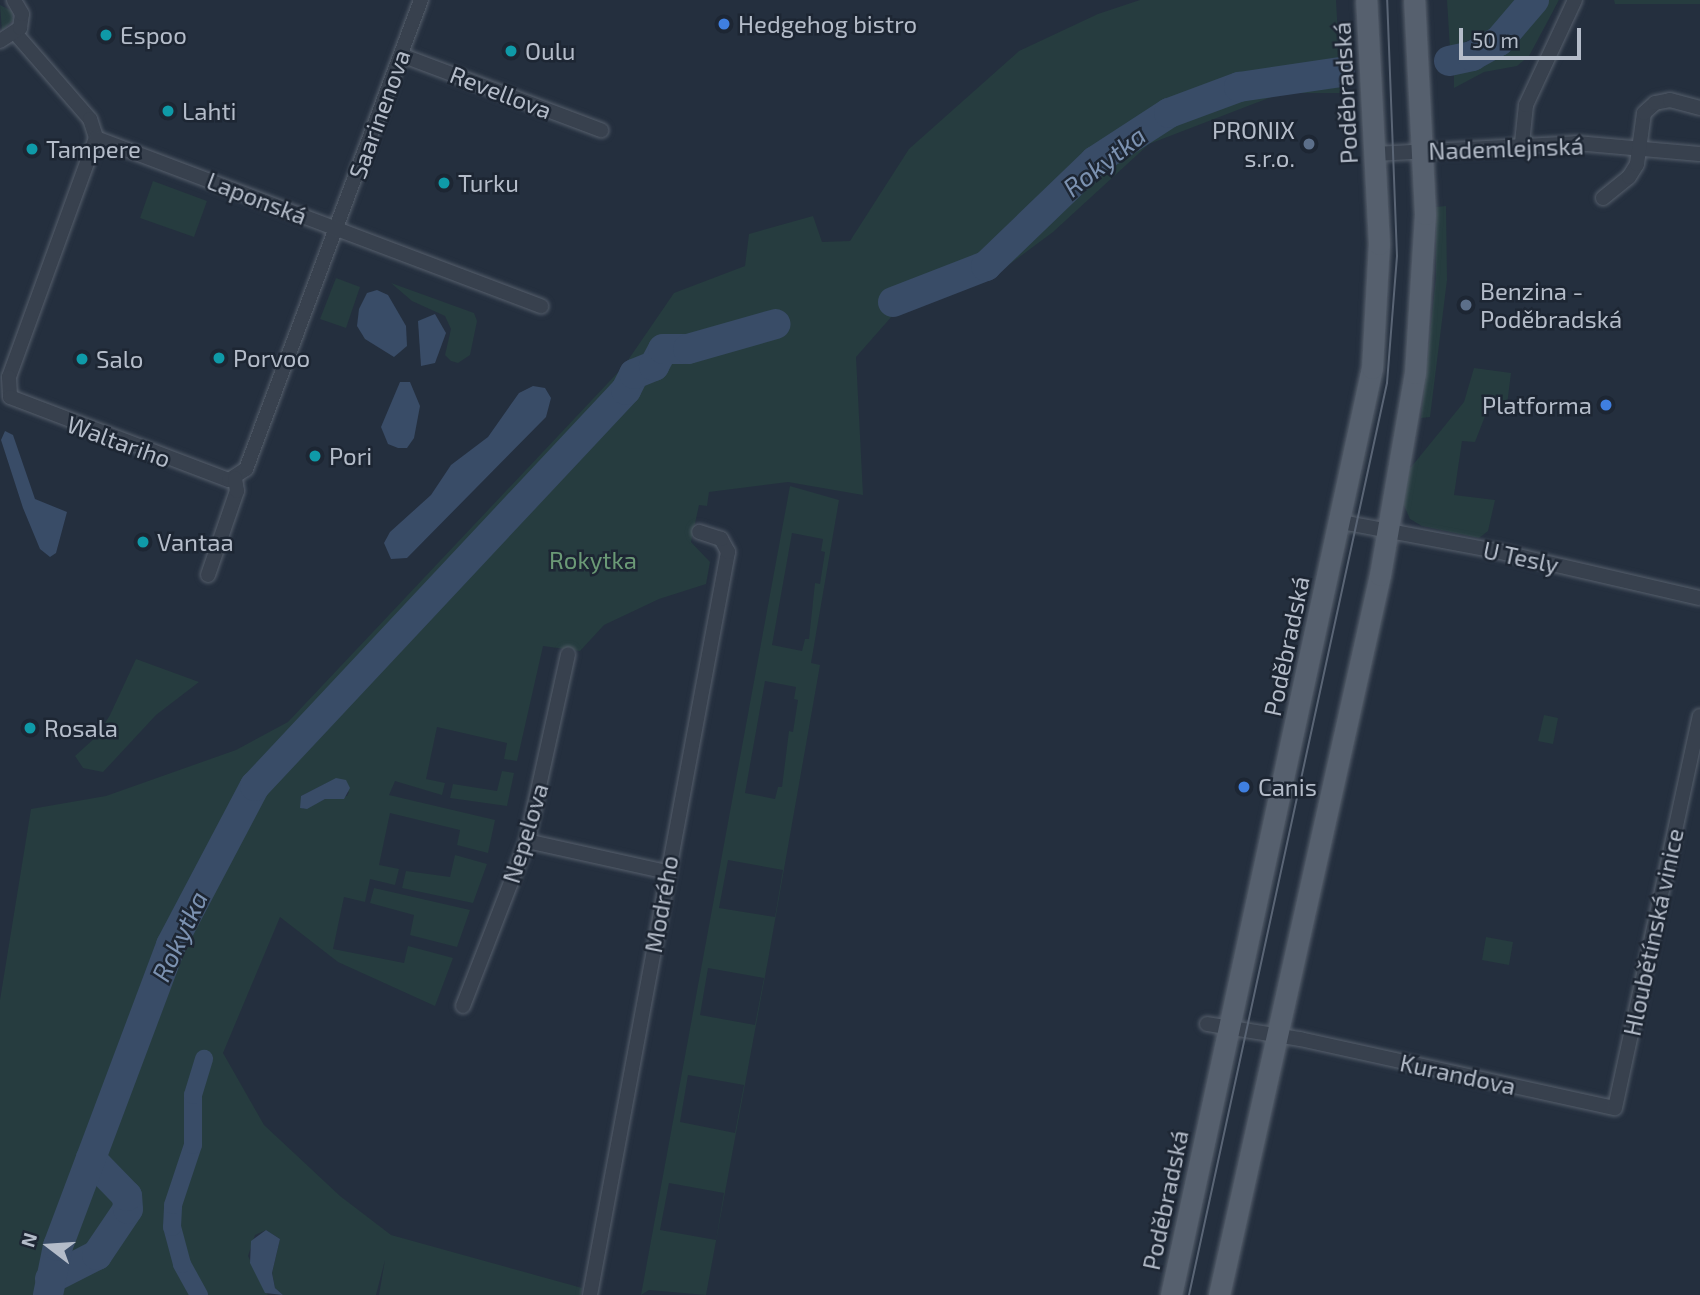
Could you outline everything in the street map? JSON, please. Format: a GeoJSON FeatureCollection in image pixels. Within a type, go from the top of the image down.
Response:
{"type":"FeatureCollection","features":[{"type":"Feature","properties":{"kind":"main road","name":"Poděbradská"},"geometry":{"type":"LineString","coordinates":[[1171,1295],[1341,522],[1377,323],[1375,154],[1366,0]]}},
{"type":"Feature","properties":{"kind":"main road"},"geometry":{"type":"LineString","coordinates":[[1219,1295],[1387,530],[1415,373],[1423,282],[1422,152],[1414,0]]}},
{"type":"Feature","properties":{"kind":"street","name":"Saarinenova"},"geometry":{"type":"LineString","coordinates":[[337,228],[421,0]]}},
{"type":"Feature","properties":{"kind":"street"},"geometry":{"type":"LineString","coordinates":[[1522,143],[1526,105],[1575,0]]}},
{"type":"Feature","properties":{"kind":"street"},"geometry":{"type":"LineString","coordinates":[[0,41],[16,34],[22,21],[23,2]]}},
{"type":"Feature","properties":{"kind":"street"},"geometry":{"type":"LineString","coordinates":[[16,34],[90,120],[96,138]]}},
{"type":"Feature","properties":{"kind":"street","name":"Revellova"},"geometry":{"type":"LineString","coordinates":[[401,55],[601,130]]}},
{"type":"Feature","properties":{"kind":"street"},"geometry":{"type":"LineString","coordinates":[[1603,198],[1629,177],[1639,158],[1644,113],[1655,103],[1670,100],[1700,108]]}},
{"type":"Feature","properties":{"kind":"street","name":"Laponská"},"geometry":{"type":"LineString","coordinates":[[96,138],[541,306]]}},
{"type":"Feature","properties":{"kind":"street","name":"Waltariho"},"geometry":{"type":"LineString","coordinates":[[96,138],[9,377],[10,397],[219,479],[235,478]]}},
{"type":"Feature","properties":{"kind":"street","name":"Nademlejnská"},"geometry":{"type":"LineString","coordinates":[[1375,154],[1522,143],[1638,148],[1700,154]]}},
{"type":"Feature","properties":{"kind":"street"},"geometry":{"type":"LineString","coordinates":[[208,575],[237,491],[235,478],[246,469],[337,228]]}},
{"type":"Feature","properties":{"kind":"street","name":"U Tesly"},"geometry":{"type":"LineString","coordinates":[[1341,522],[1700,598]]}},
{"type":"Feature","properties":{"kind":"street","name":"Modrého"},"geometry":{"type":"LineString","coordinates":[[590,1295],[727,552],[722,539],[699,532]]}},
{"type":"Feature","properties":{"kind":"street","name":"Nepelova"},"geometry":{"type":"LineString","coordinates":[[463,1006],[527,841],[568,654]]}},
{"type":"Feature","properties":{"kind":"street","name":"Hloubětínská vinice"},"geometry":{"type":"LineString","coordinates":[[1615,1108],[1700,716]]}},
{"type":"Feature","properties":{"kind":"street"},"geometry":{"type":"LineString","coordinates":[[527,841],[667,872]]}},
{"type":"Feature","properties":{"kind":"street","name":"Kurandova"},"geometry":{"type":"LineString","coordinates":[[1208,1024],[1300,1039],[1615,1108]]}},
{"type":"Feature","properties":{"kind":"green space"},"geometry":{"type":"Polygon","coordinates":[[[1140,0],[1336,0],[1341,93],[1282,93],[1149,144],[1053,232],[987,281],[893,315],[856,357],[863,495],[788,482],[709,492],[707,506],[699,505],[691,542],[710,562],[706,584],[659,599],[604,625],[580,651],[543,646],[517,761],[504,759],[507,743],[437,727],[426,779],[445,783],[442,795],[395,781],[389,795],[495,820],[488,853],[457,845],[460,830],[390,813],[379,865],[399,869],[395,885],[370,879],[365,902],[344,897],[333,949],[404,963],[408,946],[453,958],[435,1006],[338,962],[280,917],[223,1053],[264,1125],[340,1196],[391,1235],[582,1288],[581,1295],[379,1295],[385,1260],[376,1295],[283,1295],[275,1288],[272,1273],[280,1239],[266,1230],[255,1235],[248,1256],[268,1295],[0,1295],[0,1000],[31,809],[106,796],[236,750],[288,722],[624,366],[674,293],[745,266],[749,234],[813,216],[822,242],[850,241],[909,149],[1019,51],[1098,14],[1140,0]],[[331,781],[301,796],[303,809],[325,799],[347,796],[349,792],[331,781]]]}},
{"type":"Feature","properties":{"kind":"green space"},"geometry":{"type":"Polygon","coordinates":[[[1447,0],[1522,0],[1499,26],[1450,49],[1447,0]]]}},
{"type":"Feature","properties":{"kind":"green space"},"geometry":{"type":"Polygon","coordinates":[[[1544,0],[1559,0],[1529,56],[1517,66],[1484,72],[1454,88],[1454,68],[1484,61],[1514,36],[1544,0]]]}},
{"type":"Feature","properties":{"kind":"green space"},"geometry":{"type":"Polygon","coordinates":[[[1614,0],[1700,0],[1700,4],[1615,4],[1614,0]]]}},
{"type":"Feature","properties":{"kind":"green space"},"geometry":{"type":"Polygon","coordinates":[[[0,5],[12,11],[13,20],[2,31],[0,5]]]}},
{"type":"Feature","properties":{"kind":"green space"},"geometry":{"type":"Polygon","coordinates":[[[153,181],[207,201],[194,237],[140,218],[153,181]]]}},
{"type":"Feature","properties":{"kind":"green space"},"geometry":{"type":"Polygon","coordinates":[[[1446,206],[1447,280],[1430,417],[1421,418],[1436,277],[1436,207],[1446,206]]]}},
{"type":"Feature","properties":{"kind":"green space"},"geometry":{"type":"Polygon","coordinates":[[[336,278],[360,287],[346,328],[320,319],[336,278]]]}},
{"type":"Feature","properties":{"kind":"green space"},"geometry":{"type":"Polygon","coordinates":[[[391,283],[474,313],[477,321],[470,355],[458,363],[451,361],[445,355],[451,329],[445,316],[412,301],[391,283]]]}},
{"type":"Feature","properties":{"kind":"green space"},"geometry":{"type":"Polygon","coordinates":[[[1474,368],[1511,373],[1507,405],[1487,411],[1475,442],[1462,441],[1454,495],[1495,500],[1488,531],[1479,538],[1422,526],[1410,519],[1403,503],[1408,471],[1464,402],[1474,368]]]}},
{"type":"Feature","properties":{"kind":"green space"},"geometry":{"type":"Polygon","coordinates":[[[790,486],[839,500],[811,663],[820,665],[768,960],[706,1295],[649,1290],[641,1295],[790,486]],[[792,533],[772,645],[802,651],[805,639],[809,639],[815,583],[820,584],[825,552],[821,551],[823,539],[792,533]],[[765,681],[745,793],[775,799],[778,787],[782,787],[789,731],[793,732],[798,700],[794,699],[796,687],[765,681]],[[728,860],[719,908],[775,917],[783,870],[728,860]],[[708,968],[700,1015],[755,1025],[764,978],[708,968]],[[688,1075],[680,1122],[735,1133],[744,1085],[688,1075]],[[669,1183],[660,1230],[716,1240],[724,1193],[669,1183]]]}},
{"type":"Feature","properties":{"kind":"green space"},"geometry":{"type":"Polygon","coordinates":[[[136,659],[199,682],[156,715],[103,772],[83,768],[75,756],[97,736],[110,715],[136,659]]]}},
{"type":"Feature","properties":{"kind":"green space"},"geometry":{"type":"Polygon","coordinates":[[[1544,715],[1558,718],[1553,744],[1538,741],[1544,715]]]}},
{"type":"Feature","properties":{"kind":"green space"},"geometry":{"type":"Polygon","coordinates":[[[502,771],[514,773],[507,806],[450,798],[453,784],[497,791],[502,771]]]}},
{"type":"Feature","properties":{"kind":"green space"},"geometry":{"type":"Polygon","coordinates":[[[455,855],[487,864],[473,903],[402,888],[406,871],[450,877],[455,855]]]}},
{"type":"Feature","properties":{"kind":"green space"},"geometry":{"type":"Polygon","coordinates":[[[374,888],[470,910],[457,947],[410,935],[414,915],[370,903],[374,888]]]}},
{"type":"Feature","properties":{"kind":"green space"},"geometry":{"type":"Polygon","coordinates":[[[1486,937],[1513,942],[1509,965],[1482,960],[1486,937]]]}},
{"type":"Feature","properties":{"kind":"water"},"geometry":{"type":"Polygon","coordinates":[[[377,290],[388,295],[406,326],[407,346],[394,357],[365,339],[357,326],[359,309],[367,293],[377,290]]]}},
{"type":"Feature","properties":{"kind":"water"},"geometry":{"type":"Polygon","coordinates":[[[435,314],[446,333],[435,363],[421,366],[418,321],[435,314]]]}},
{"type":"Feature","properties":{"kind":"water"},"geometry":{"type":"Polygon","coordinates":[[[400,382],[410,382],[420,406],[414,438],[407,448],[388,444],[381,427],[400,382]]]}},
{"type":"Feature","properties":{"kind":"water"},"geometry":{"type":"Polygon","coordinates":[[[533,386],[545,388],[551,398],[546,417],[407,558],[391,559],[384,543],[390,532],[431,495],[451,465],[488,437],[519,393],[533,386]]]}},
{"type":"Feature","properties":{"kind":"water"},"geometry":{"type":"Polygon","coordinates":[[[5,431],[13,435],[35,499],[67,512],[56,553],[50,557],[40,549],[23,508],[1,440],[5,431]]]}},
{"type":"Feature","properties":{"kind":"water"},"geometry":{"type":"Polygon","coordinates":[[[336,778],[346,780],[350,788],[344,799],[325,799],[307,809],[300,808],[301,796],[336,778]]]}},
{"type":"Feature","properties":{"kind":"water"},"geometry":{"type":"Polygon","coordinates":[[[266,1230],[280,1239],[272,1273],[275,1288],[283,1295],[265,1293],[250,1263],[251,1241],[266,1230]]]}},
{"type":"Feature","properties":{"kind":"waterway","name":"Rokytka"},"geometry":{"type":"LineString","coordinates":[[1449,61],[1472,56],[1499,41],[1534,0]]}},
{"type":"Feature","properties":{"kind":"waterway","name":"Rokytka"},"geometry":{"type":"LineString","coordinates":[[893,302],[986,266],[1095,161],[1169,113],[1239,87],[1340,72]]}},
{"type":"Feature","properties":{"kind":"waterway","name":"Rokytka"},"geometry":{"type":"LineString","coordinates":[[48,1295],[58,1246],[171,945],[255,786],[626,390],[634,374],[654,366],[663,349],[688,349],[776,324]]}},
{"type":"Feature","properties":{"kind":"waterway"},"geometry":{"type":"LineString","coordinates":[[199,1295],[182,1264],[172,1227],[173,1205],[193,1145],[193,1095],[204,1059]]}},
{"type":"Feature","properties":{"kind":"waterway"},"geometry":{"type":"LineString","coordinates":[[50,1279],[97,1255],[128,1209],[127,1196],[91,1159]]}},
{"type":"Feature","properties":{"kind":"tram line"},"geometry":{"type":"LineString","coordinates":[[1189,1295],[1387,383],[1397,256],[1387,0]]}},
{"type":"Feature","properties":{"kind":"place","name":"Hedgehog bistro"},"geometry":{"type":"Point","coordinates":[724,24]}},
{"type":"Feature","properties":{"kind":"place","name":"Espoo"},"geometry":{"type":"Point","coordinates":[106,35]}},
{"type":"Feature","properties":{"kind":"place","name":"Oulu"},"geometry":{"type":"Point","coordinates":[511,51]}},
{"type":"Feature","properties":{"kind":"place","name":"Lahti"},"geometry":{"type":"Point","coordinates":[168,111]}},
{"type":"Feature","properties":{"kind":"place","name":"PRONIX s.r.o."},"geometry":{"type":"Point","coordinates":[1309,144]}},
{"type":"Feature","properties":{"kind":"place","name":"Tampere"},"geometry":{"type":"Point","coordinates":[32,149]}},
{"type":"Feature","properties":{"kind":"place","name":"Turku"},"geometry":{"type":"Point","coordinates":[444,183]}},
{"type":"Feature","properties":{"kind":"place","name":"Benzina - Poděbradská"},"geometry":{"type":"Point","coordinates":[1466,305]}},
{"type":"Feature","properties":{"kind":"place","name":"Porvoo"},"geometry":{"type":"Point","coordinates":[219,358]}},
{"type":"Feature","properties":{"kind":"place","name":"Salo"},"geometry":{"type":"Point","coordinates":[82,359]}},
{"type":"Feature","properties":{"kind":"place","name":"Platforma"},"geometry":{"type":"Point","coordinates":[1606,405]}},
{"type":"Feature","properties":{"kind":"place","name":"Pori"},"geometry":{"type":"Point","coordinates":[315,456]}},
{"type":"Feature","properties":{"kind":"place","name":"Vantaa"},"geometry":{"type":"Point","coordinates":[143,542]}},
{"type":"Feature","properties":{"kind":"place","name":"Rosala"},"geometry":{"type":"Point","coordinates":[30,728]}},
{"type":"Feature","properties":{"kind":"place","name":"Canis"},"geometry":{"type":"Point","coordinates":[1244,787]}}]}
